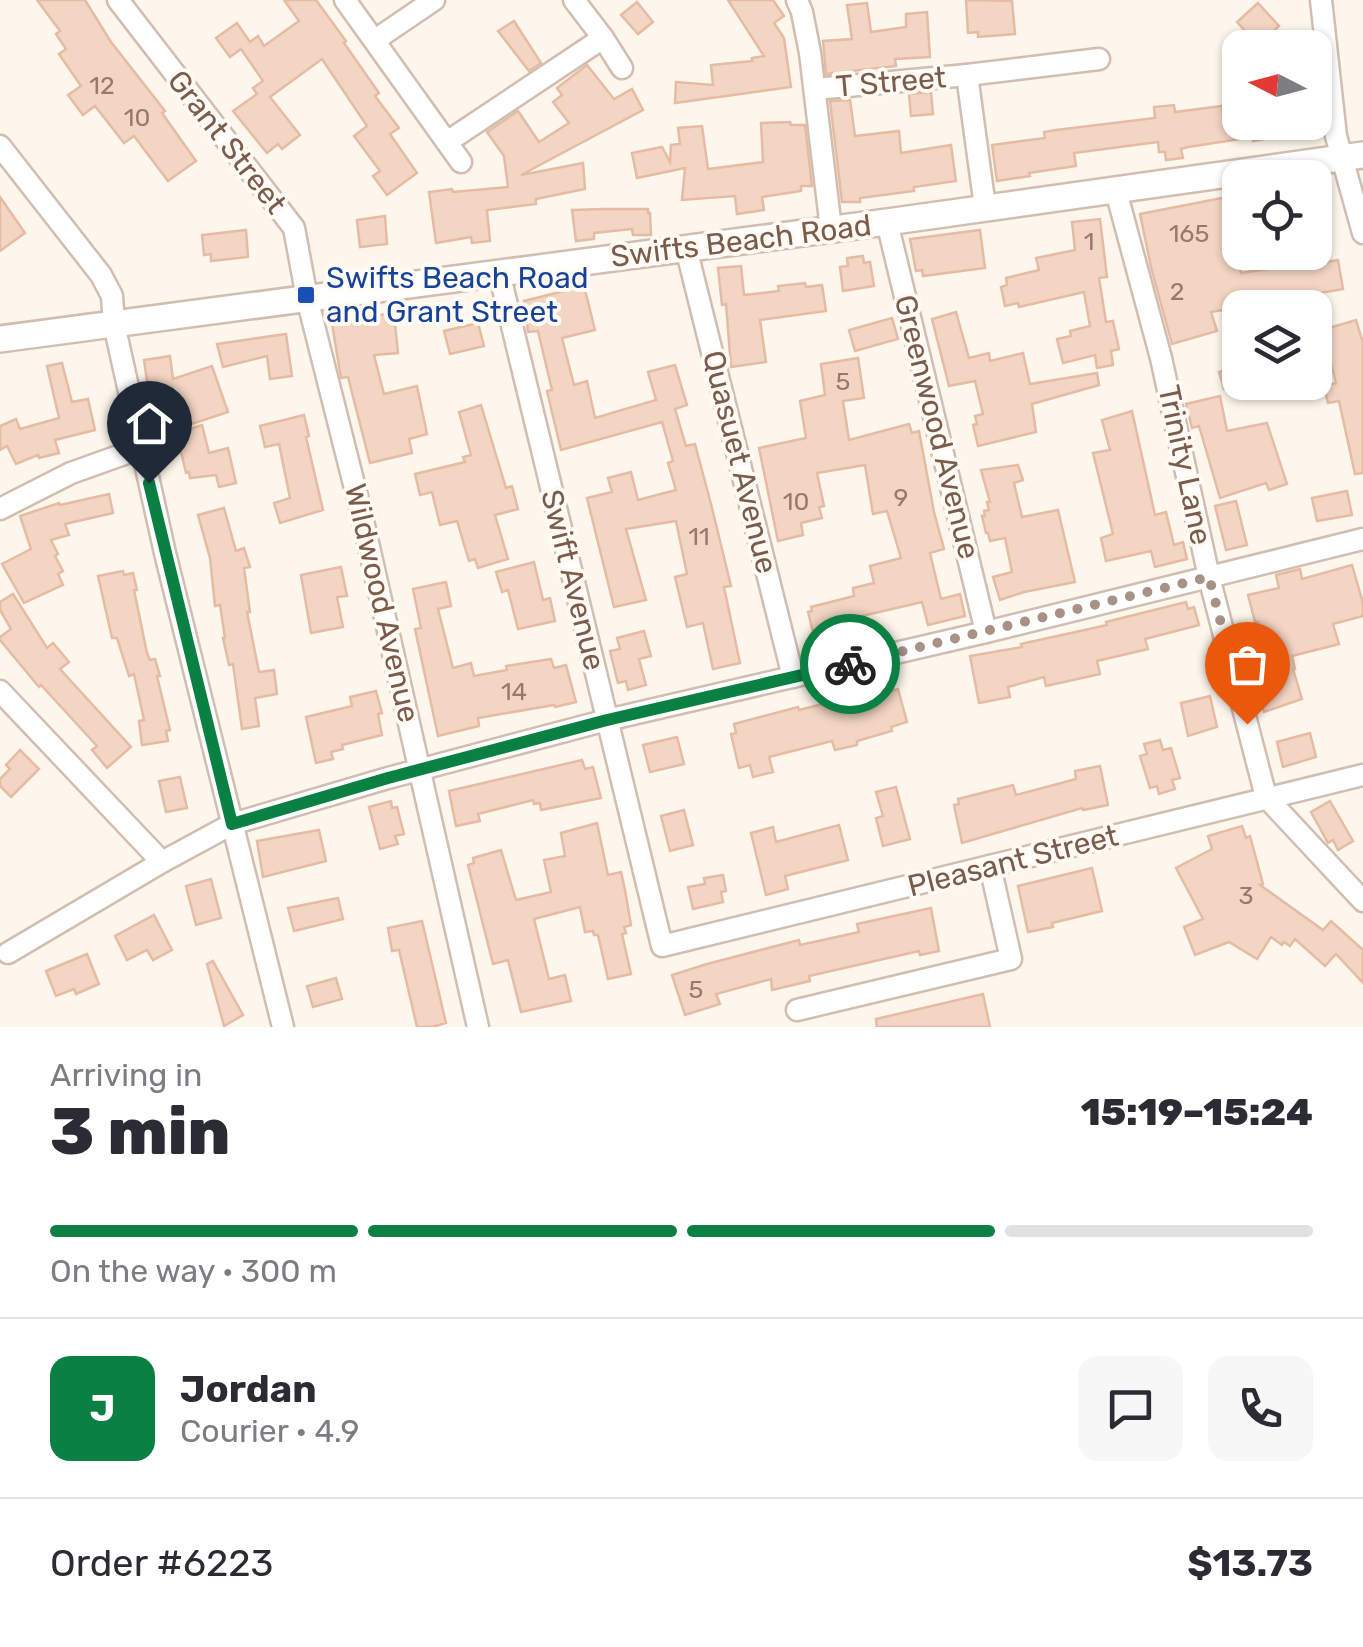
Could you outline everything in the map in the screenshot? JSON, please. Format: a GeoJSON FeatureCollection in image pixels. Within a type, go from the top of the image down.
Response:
{"type":"FeatureCollection","features":[{"type":"Feature","properties":{"kind":"street","name":"Grant Street"},"geometry":{"type":"LineString","coordinates":[[118,0],[294,228],[307,298]]}},
{"type":"Feature","properties":{"kind":"street"},"geometry":{"type":"LineString","coordinates":[[345,0],[461,162]]}},
{"type":"Feature","properties":{"kind":"street"},"geometry":{"type":"LineString","coordinates":[[374,40],[434,0]]}},
{"type":"Feature","properties":{"kind":"street"},"geometry":{"type":"LineString","coordinates":[[574,0],[622,68]]}},
{"type":"Feature","properties":{"kind":"street"},"geometry":{"type":"LineString","coordinates":[[797,0],[804,19],[815,89],[830,230]]}},
{"type":"Feature","properties":{"kind":"street"},"geometry":{"type":"LineString","coordinates":[[1321,0],[1336,136],[1353,157],[1363,234]]}},
{"type":"Feature","properties":{"kind":"street"},"geometry":{"type":"LineString","coordinates":[[447,142],[603,38]]}},
{"type":"Feature","properties":{"kind":"street","name":"T Street"},"geometry":{"type":"LineString","coordinates":[[815,89],[1098,59]]}},
{"type":"Feature","properties":{"kind":"street","name":"T Street"},"geometry":{"type":"LineString","coordinates":[[967,75],[985,208]]}},
{"type":"Feature","properties":{"kind":"street"},"geometry":{"type":"LineString","coordinates":[[0,146],[101,275],[112,296],[114,324],[164,553],[283,1027]]}},
{"type":"Feature","properties":{"kind":"street","name":"Swifts Beach Road"},"geometry":{"type":"LineString","coordinates":[[0,339],[1353,157]]}},
{"type":"Feature","properties":{"kind":"street","name":"Trinity Lane"},"geometry":{"type":"LineString","coordinates":[[1116,191],[1161,358],[1209,577],[1266,797]]}},
{"type":"Feature","properties":{"kind":"street","name":"Greenwood Avenue"},"geometry":{"type":"LineString","coordinates":[[887,222],[986,632]]}},
{"type":"Feature","properties":{"kind":"street","name":"Quasuet Avenue"},"geometry":{"type":"LineString","coordinates":[[686,248],[793,677]]}},
{"type":"Feature","properties":{"kind":"street","name":"Swift Avenue"},"geometry":{"type":"LineString","coordinates":[[499,272],[662,946]]}},
{"type":"Feature","properties":{"kind":"street","name":"Wildwood Avenue"},"geometry":{"type":"LineString","coordinates":[[307,298],[361,512],[478,1027]]}},
{"type":"Feature","properties":{"kind":"street"},"geometry":{"type":"LineString","coordinates":[[0,509],[71,473],[141,448]]}},
{"type":"Feature","properties":{"kind":"street"},"geometry":{"type":"LineString","coordinates":[[8,953],[232,824],[607,720],[1363,539]]}},
{"type":"Feature","properties":{"kind":"street"},"geometry":{"type":"LineString","coordinates":[[0,691],[162,862]]}},
{"type":"Feature","properties":{"kind":"street","name":"Pleasant Street"},"geometry":{"type":"LineString","coordinates":[[662,946],[1363,775]]}},
{"type":"Feature","properties":{"kind":"street"},"geometry":{"type":"LineString","coordinates":[[1266,797],[1363,901]]}},
{"type":"Feature","properties":{"kind":"street"},"geometry":{"type":"LineString","coordinates":[[797,1010],[1011,959],[990,866]]}},
{"type":"Feature","properties":{"kind":"building"},"geometry":{"type":"Polygon","coordinates":[[[37,0],[85,0],[196,161],[168,181],[134,136],[124,143],[95,106],[83,115],[68,95],[81,86],[59,54],[66,49],[56,34],[60,31],[37,0]]]}},
{"type":"Feature","properties":{"kind":"building"},"geometry":{"type":"Polygon","coordinates":[[[284,0],[316,0],[399,128],[390,134],[417,173],[387,195],[373,176],[380,171],[354,136],[367,126],[322,59],[270,97],[300,135],[282,149],[278,144],[267,153],[233,111],[257,94],[253,88],[263,81],[241,49],[230,57],[216,38],[237,23],[250,42],[258,36],[264,46],[299,21],[284,0]]]}},
{"type":"Feature","properties":{"kind":"building"},"geometry":{"type":"Polygon","coordinates":[[[728,0],[773,0],[784,16],[774,23],[784,38],[791,87],[675,103],[676,82],[713,85],[711,65],[764,56],[728,0]]]}},
{"type":"Feature","properties":{"kind":"building"},"geometry":{"type":"Polygon","coordinates":[[[966,0],[1012,1],[1015,34],[978,37],[978,32],[968,33],[966,0]]]}},
{"type":"Feature","properties":{"kind":"building"},"geometry":{"type":"Polygon","coordinates":[[[637,2],[653,22],[638,34],[621,15],[637,2]]]}},
{"type":"Feature","properties":{"kind":"building"},"geometry":{"type":"Polygon","coordinates":[[[867,3],[871,32],[906,27],[906,14],[927,12],[930,57],[895,59],[896,66],[826,74],[823,41],[852,39],[847,5],[867,3]]]}},
{"type":"Feature","properties":{"kind":"building"},"geometry":{"type":"Polygon","coordinates":[[[1258,3],[1279,26],[1275,30],[1244,30],[1237,22],[1258,3]]]}},
{"type":"Feature","properties":{"kind":"building"},"geometry":{"type":"Polygon","coordinates":[[[514,21],[541,63],[529,71],[498,31],[514,21]]]}},
{"type":"Feature","properties":{"kind":"building"},"geometry":{"type":"Polygon","coordinates":[[[587,65],[614,99],[632,89],[643,110],[521,175],[583,163],[585,189],[536,199],[536,204],[487,210],[490,241],[472,243],[471,237],[436,243],[429,192],[508,187],[504,156],[487,132],[518,111],[539,142],[569,123],[553,102],[562,95],[557,88],[587,65]]]}},
{"type":"Feature","properties":{"kind":"building"},"geometry":{"type":"Polygon","coordinates":[[[931,92],[933,114],[911,116],[909,94],[931,92]]]}},
{"type":"Feature","properties":{"kind":"building"},"geometry":{"type":"Polygon","coordinates":[[[850,100],[855,136],[899,131],[901,153],[951,145],[956,181],[860,198],[860,202],[842,202],[830,101],[850,100]]]}},
{"type":"Feature","properties":{"kind":"building"},"geometry":{"type":"Polygon","coordinates":[[[1174,105],[1175,112],[1222,106],[1222,140],[1234,140],[1181,149],[1183,158],[1166,160],[1165,152],[1159,152],[1158,142],[1074,153],[1076,166],[997,181],[992,145],[1045,138],[1044,132],[1056,130],[1155,118],[1154,107],[1174,105]]]}},
{"type":"Feature","properties":{"kind":"building"},"geometry":{"type":"Polygon","coordinates":[[[761,123],[805,125],[812,186],[762,197],[764,210],[737,214],[735,196],[682,200],[685,168],[637,178],[632,153],[662,147],[670,162],[671,145],[680,144],[678,128],[702,126],[708,169],[763,162],[761,123]]]}},
{"type":"Feature","properties":{"kind":"building"},"geometry":{"type":"Polygon","coordinates":[[[0,197],[25,233],[0,251],[0,197]]]}},
{"type":"Feature","properties":{"kind":"building"},"geometry":{"type":"Polygon","coordinates":[[[1222,198],[1222,270],[1332,270],[1332,261],[1338,260],[1343,289],[1222,290],[1222,310],[1211,312],[1217,331],[1172,344],[1140,214],[1222,198]]]}},
{"type":"Feature","properties":{"kind":"building"},"geometry":{"type":"Polygon","coordinates":[[[648,209],[651,235],[633,235],[632,229],[594,233],[594,239],[576,241],[572,210],[648,209]]]}},
{"type":"Feature","properties":{"kind":"building"},"geometry":{"type":"Polygon","coordinates":[[[385,216],[387,244],[360,247],[357,220],[385,216]]]}},
{"type":"Feature","properties":{"kind":"building"},"geometry":{"type":"Polygon","coordinates":[[[1100,219],[1107,277],[1099,278],[1106,322],[1113,321],[1119,349],[1111,351],[1113,365],[1097,368],[1095,355],[1063,363],[1057,339],[1090,326],[1084,292],[1019,307],[1018,303],[1005,306],[1001,287],[1007,285],[1006,278],[1039,270],[1036,258],[1075,250],[1072,222],[1100,219]]]}},
{"type":"Feature","properties":{"kind":"building"},"geometry":{"type":"Polygon","coordinates":[[[246,230],[248,257],[211,261],[211,254],[204,255],[202,235],[246,230]]]}},
{"type":"Feature","properties":{"kind":"building"},"geometry":{"type":"Polygon","coordinates":[[[980,230],[985,268],[923,276],[922,270],[916,271],[910,239],[980,230]]]}},
{"type":"Feature","properties":{"kind":"building"},"geometry":{"type":"Polygon","coordinates":[[[863,256],[864,263],[870,262],[874,286],[843,291],[840,267],[848,266],[847,258],[863,256]]]}},
{"type":"Feature","properties":{"kind":"building"},"geometry":{"type":"Polygon","coordinates":[[[741,266],[744,295],[779,291],[778,286],[822,285],[826,311],[760,320],[766,362],[731,367],[726,304],[722,305],[718,268],[741,266]]]}},
{"type":"Feature","properties":{"kind":"building"},"geometry":{"type":"Polygon","coordinates":[[[584,286],[595,330],[562,338],[574,385],[587,381],[595,418],[656,400],[648,372],[675,365],[687,405],[675,409],[686,446],[695,444],[711,504],[731,586],[724,587],[740,663],[713,669],[703,623],[687,627],[675,577],[687,574],[676,521],[626,529],[646,600],[614,607],[587,498],[612,492],[608,478],[631,472],[638,500],[676,490],[662,422],[561,450],[538,331],[528,332],[524,301],[584,286]]]}},
{"type":"Feature","properties":{"kind":"building"},"geometry":{"type":"Polygon","coordinates":[[[956,312],[969,358],[989,353],[990,361],[1023,353],[1030,384],[1097,373],[1099,385],[1032,404],[1036,432],[978,446],[973,425],[977,424],[975,416],[983,414],[975,381],[949,386],[932,319],[956,312]]]}},
{"type":"Feature","properties":{"kind":"building"},"geometry":{"type":"Polygon","coordinates":[[[394,314],[398,353],[374,355],[384,394],[417,386],[427,434],[409,439],[412,453],[370,463],[348,377],[341,378],[332,324],[394,314]]]}},
{"type":"Feature","properties":{"kind":"building"},"geometry":{"type":"Polygon","coordinates":[[[892,318],[898,339],[855,351],[849,330],[892,318]]]}},
{"type":"Feature","properties":{"kind":"building"},"geometry":{"type":"Polygon","coordinates":[[[1356,320],[1363,343],[1363,473],[1355,474],[1339,401],[1327,400],[1332,400],[1332,384],[1336,383],[1332,327],[1356,320]]]}},
{"type":"Feature","properties":{"kind":"building"},"geometry":{"type":"Polygon","coordinates":[[[478,323],[484,346],[450,354],[444,331],[478,323]]]}},
{"type":"Feature","properties":{"kind":"building"},"geometry":{"type":"Polygon","coordinates":[[[286,334],[292,376],[270,379],[267,356],[223,367],[217,344],[286,334]]]}},
{"type":"Feature","properties":{"kind":"building"},"geometry":{"type":"Polygon","coordinates":[[[170,356],[173,379],[212,366],[228,412],[192,424],[183,398],[150,402],[144,360],[170,356]]]}},
{"type":"Feature","properties":{"kind":"building"},"geometry":{"type":"Polygon","coordinates":[[[858,358],[864,398],[843,401],[849,440],[909,424],[912,433],[919,431],[944,549],[930,553],[941,599],[960,594],[965,616],[928,625],[922,602],[845,620],[848,636],[816,644],[808,612],[811,607],[854,596],[853,588],[874,583],[870,566],[901,558],[887,511],[873,514],[865,465],[817,473],[824,506],[819,507],[822,518],[801,523],[803,535],[778,541],[759,448],[806,438],[800,401],[825,395],[821,364],[858,358]]]}},
{"type":"Feature","properties":{"kind":"building"},"geometry":{"type":"Polygon","coordinates":[[[62,363],[72,402],[88,399],[95,430],[55,440],[59,453],[39,458],[38,455],[16,464],[7,446],[0,450],[0,426],[16,419],[20,429],[59,418],[47,366],[62,363]]]}},
{"type":"Feature","properties":{"kind":"building"},"geometry":{"type":"Polygon","coordinates":[[[1220,396],[1227,431],[1267,423],[1287,484],[1269,490],[1266,483],[1220,498],[1199,426],[1192,428],[1186,404],[1220,396]]]}},
{"type":"Feature","properties":{"kind":"building"},"geometry":{"type":"Polygon","coordinates":[[[481,405],[506,488],[512,486],[518,509],[495,515],[508,559],[478,568],[475,559],[469,561],[457,521],[440,525],[432,492],[420,495],[415,474],[465,462],[463,457],[471,455],[459,412],[481,405]]]}},
{"type":"Feature","properties":{"kind":"building"},"geometry":{"type":"Polygon","coordinates":[[[1132,411],[1155,515],[1166,512],[1174,545],[1183,542],[1187,559],[1155,567],[1151,551],[1106,561],[1101,538],[1113,534],[1093,453],[1110,450],[1102,420],[1132,411]]]}},
{"type":"Feature","properties":{"kind":"building"},"geometry":{"type":"Polygon","coordinates":[[[304,415],[323,510],[280,523],[274,503],[290,498],[279,444],[265,447],[260,426],[304,415]]]}},
{"type":"Feature","properties":{"kind":"building"},"geometry":{"type":"Polygon","coordinates":[[[202,425],[209,453],[228,448],[236,483],[219,487],[216,475],[190,478],[186,473],[180,432],[202,425]]]}},
{"type":"Feature","properties":{"kind":"building"},"geometry":{"type":"Polygon","coordinates":[[[1018,465],[1023,480],[1014,483],[1022,517],[1058,510],[1075,582],[1000,600],[993,577],[1012,572],[1005,538],[990,541],[986,533],[982,516],[989,510],[990,502],[981,470],[1018,465]]]}},
{"type":"Feature","properties":{"kind":"building"},"geometry":{"type":"Polygon","coordinates":[[[1347,491],[1352,515],[1317,521],[1312,498],[1347,491]]]}},
{"type":"Feature","properties":{"kind":"building"},"geometry":{"type":"Polygon","coordinates":[[[109,494],[113,513],[65,524],[69,535],[51,540],[63,571],[58,574],[63,585],[24,603],[2,564],[31,549],[20,516],[59,503],[109,494]]]}},
{"type":"Feature","properties":{"kind":"building"},"geometry":{"type":"Polygon","coordinates":[[[1236,501],[1247,545],[1226,550],[1215,506],[1236,501]]]}},
{"type":"Feature","properties":{"kind":"building"},"geometry":{"type":"Polygon","coordinates":[[[224,508],[236,551],[244,548],[250,567],[244,568],[247,612],[259,672],[274,670],[277,694],[255,698],[259,726],[242,729],[233,664],[229,665],[223,638],[220,605],[215,606],[210,558],[198,515],[224,508]]]}},
{"type":"Feature","properties":{"kind":"building"},"geometry":{"type":"Polygon","coordinates":[[[534,562],[543,600],[550,598],[555,621],[518,629],[508,590],[502,592],[496,572],[534,562]]]}},
{"type":"Feature","properties":{"kind":"building"},"geometry":{"type":"Polygon","coordinates":[[[1352,565],[1363,616],[1333,624],[1339,644],[1292,656],[1302,699],[1264,712],[1258,691],[1270,687],[1264,659],[1268,658],[1248,595],[1279,588],[1276,575],[1300,569],[1302,579],[1352,565]]]}},
{"type":"Feature","properties":{"kind":"building"},"geometry":{"type":"Polygon","coordinates":[[[341,567],[347,596],[337,597],[343,627],[311,633],[301,575],[341,567]]]}},
{"type":"Feature","properties":{"kind":"building"},"geometry":{"type":"Polygon","coordinates":[[[123,571],[124,575],[133,573],[147,653],[150,660],[155,659],[160,676],[170,730],[166,731],[168,741],[142,745],[139,721],[144,720],[134,674],[129,676],[117,638],[112,638],[98,576],[123,571]]]}},
{"type":"Feature","properties":{"kind":"building"},"geometry":{"type":"Polygon","coordinates":[[[446,582],[451,606],[438,609],[453,668],[471,663],[474,676],[551,659],[554,668],[566,665],[576,702],[478,718],[479,726],[438,736],[415,629],[421,628],[413,589],[446,582]]]}},
{"type":"Feature","properties":{"kind":"building"},"geometry":{"type":"Polygon","coordinates":[[[13,594],[47,648],[53,643],[69,662],[60,669],[131,747],[107,768],[92,750],[97,746],[0,640],[11,629],[0,610],[0,602],[13,594]]]}},
{"type":"Feature","properties":{"kind":"building"},"geometry":{"type":"Polygon","coordinates":[[[1186,602],[1188,609],[1194,607],[1199,625],[1145,639],[1148,649],[1097,661],[1100,674],[1046,686],[1044,677],[1008,687],[1010,697],[979,703],[970,656],[1022,647],[1021,644],[1186,602]]]}},
{"type":"Feature","properties":{"kind":"building"},"geometry":{"type":"Polygon","coordinates":[[[644,631],[651,656],[639,659],[646,685],[628,690],[626,681],[618,683],[610,651],[620,649],[617,638],[644,631]]]}},
{"type":"Feature","properties":{"kind":"building"},"geometry":{"type":"Polygon","coordinates":[[[898,689],[907,722],[891,727],[892,731],[835,750],[832,741],[769,757],[773,772],[753,777],[750,765],[739,768],[731,734],[736,733],[734,724],[846,698],[847,704],[898,689]]]}},
{"type":"Feature","properties":{"kind":"building"},"geometry":{"type":"Polygon","coordinates":[[[376,691],[382,735],[342,745],[343,749],[331,752],[333,759],[316,763],[306,717],[352,706],[350,697],[376,691]]]}},
{"type":"Feature","properties":{"kind":"building"},"geometry":{"type":"Polygon","coordinates":[[[1210,696],[1217,727],[1188,736],[1181,703],[1210,696]]]}},
{"type":"Feature","properties":{"kind":"building"},"geometry":{"type":"Polygon","coordinates":[[[1310,733],[1316,757],[1283,767],[1277,742],[1310,733]]]}},
{"type":"Feature","properties":{"kind":"building"},"geometry":{"type":"Polygon","coordinates":[[[677,737],[684,764],[650,772],[643,745],[677,737]]]}},
{"type":"Feature","properties":{"kind":"building"},"geometry":{"type":"Polygon","coordinates":[[[1160,740],[1163,750],[1171,748],[1180,778],[1172,780],[1175,789],[1159,794],[1157,786],[1150,788],[1140,756],[1147,754],[1144,744],[1160,740]]]}},
{"type":"Feature","properties":{"kind":"building"},"geometry":{"type":"Polygon","coordinates":[[[20,750],[39,769],[11,797],[0,786],[0,779],[10,769],[6,765],[20,750]]]}},
{"type":"Feature","properties":{"kind":"building"},"geometry":{"type":"Polygon","coordinates":[[[582,760],[585,769],[593,767],[601,798],[541,810],[540,803],[534,804],[533,800],[478,814],[480,821],[456,826],[449,791],[582,760]]]}},
{"type":"Feature","properties":{"kind":"building"},"geometry":{"type":"Polygon","coordinates":[[[1100,766],[1108,805],[1082,808],[962,843],[954,805],[959,804],[958,799],[1013,785],[1016,795],[1076,779],[1075,771],[1100,766]]]}},
{"type":"Feature","properties":{"kind":"building"},"geometry":{"type":"Polygon","coordinates":[[[180,777],[187,808],[166,812],[159,781],[180,777]]]}},
{"type":"Feature","properties":{"kind":"building"},"geometry":{"type":"Polygon","coordinates":[[[896,787],[910,839],[883,846],[876,818],[883,816],[876,792],[896,787]]]}},
{"type":"Feature","properties":{"kind":"building"},"geometry":{"type":"Polygon","coordinates":[[[391,801],[392,808],[397,807],[404,834],[395,836],[398,844],[380,849],[369,807],[391,801]]]}},
{"type":"Feature","properties":{"kind":"building"},"geometry":{"type":"Polygon","coordinates":[[[1330,801],[1353,841],[1338,850],[1333,840],[1328,843],[1311,812],[1330,801]]]}},
{"type":"Feature","properties":{"kind":"building"},"geometry":{"type":"Polygon","coordinates":[[[684,810],[693,845],[670,851],[661,816],[684,810]]]}},
{"type":"Feature","properties":{"kind":"building"},"geometry":{"type":"Polygon","coordinates":[[[597,823],[608,875],[621,872],[631,925],[624,927],[626,933],[622,934],[631,974],[608,979],[598,935],[585,932],[580,907],[534,919],[549,979],[565,975],[571,1001],[521,1012],[508,960],[493,964],[468,865],[474,863],[473,858],[501,850],[516,900],[551,892],[544,860],[565,856],[561,833],[597,823]]]}},
{"type":"Feature","properties":{"kind":"building"},"geometry":{"type":"Polygon","coordinates":[[[839,825],[848,860],[785,876],[788,889],[766,895],[751,833],[773,827],[776,842],[839,825]]]}},
{"type":"Feature","properties":{"kind":"building"},"geometry":{"type":"Polygon","coordinates":[[[1242,826],[1246,838],[1250,836],[1263,884],[1260,885],[1323,930],[1331,921],[1363,950],[1363,983],[1336,954],[1325,966],[1295,939],[1290,946],[1271,937],[1257,959],[1229,942],[1195,955],[1184,927],[1203,919],[1176,868],[1212,849],[1208,836],[1242,826]]]}},
{"type":"Feature","properties":{"kind":"building"},"geometry":{"type":"Polygon","coordinates":[[[319,830],[326,861],[263,877],[257,841],[319,830]]]}},
{"type":"Feature","properties":{"kind":"building"},"geometry":{"type":"Polygon","coordinates":[[[1092,868],[1102,911],[1028,932],[1018,886],[1092,868]]]}},
{"type":"Feature","properties":{"kind":"building"},"geometry":{"type":"Polygon","coordinates":[[[723,875],[723,902],[693,909],[688,887],[705,884],[704,878],[723,875]]]}},
{"type":"Feature","properties":{"kind":"building"},"geometry":{"type":"Polygon","coordinates":[[[211,879],[221,918],[196,925],[186,886],[211,879]]]}},
{"type":"Feature","properties":{"kind":"building"},"geometry":{"type":"Polygon","coordinates":[[[338,898],[343,919],[294,931],[288,908],[338,898]]]}},
{"type":"Feature","properties":{"kind":"building"},"geometry":{"type":"Polygon","coordinates":[[[931,908],[939,951],[920,955],[919,951],[809,976],[810,981],[772,990],[771,979],[716,994],[720,1004],[685,1015],[672,975],[799,940],[800,945],[859,932],[857,924],[931,908]]]}},
{"type":"Feature","properties":{"kind":"building"},"geometry":{"type":"Polygon","coordinates":[[[154,915],[172,950],[153,960],[147,950],[127,960],[115,936],[154,915]]]}},
{"type":"Feature","properties":{"kind":"building"},"geometry":{"type":"Polygon","coordinates":[[[422,921],[446,1023],[432,1027],[417,1027],[399,950],[392,951],[388,928],[422,921]]]}},
{"type":"Feature","properties":{"kind":"building"},"geometry":{"type":"Polygon","coordinates":[[[87,954],[99,984],[76,994],[74,989],[56,996],[46,971],[87,954]]]}},
{"type":"Feature","properties":{"kind":"building"},"geometry":{"type":"Polygon","coordinates":[[[213,961],[243,1015],[224,1026],[207,964],[213,961]]]}},
{"type":"Feature","properties":{"kind":"building"},"geometry":{"type":"Polygon","coordinates":[[[336,978],[342,999],[313,1007],[307,986],[336,978]]]}},
{"type":"Feature","properties":{"kind":"building"},"geometry":{"type":"Polygon","coordinates":[[[983,994],[990,1027],[877,1027],[876,1019],[983,994]]]}},
{"type":"Feature","properties":{"kind":"way so far"},"geometry":{"type":"LineString","coordinates":[[850,664],[1209,577],[1247,724]]}},
{"type":"Feature","properties":{"kind":"place","name":"Swifts Beach Road and Grant Street"},"geometry":{"type":"Point","coordinates":[306,295]}},
{"type":"Feature","properties":{"kind":"route"},"geometry":{"type":"LineString","coordinates":[[149,483],[232,824],[607,720],[850,664]]}}]}
